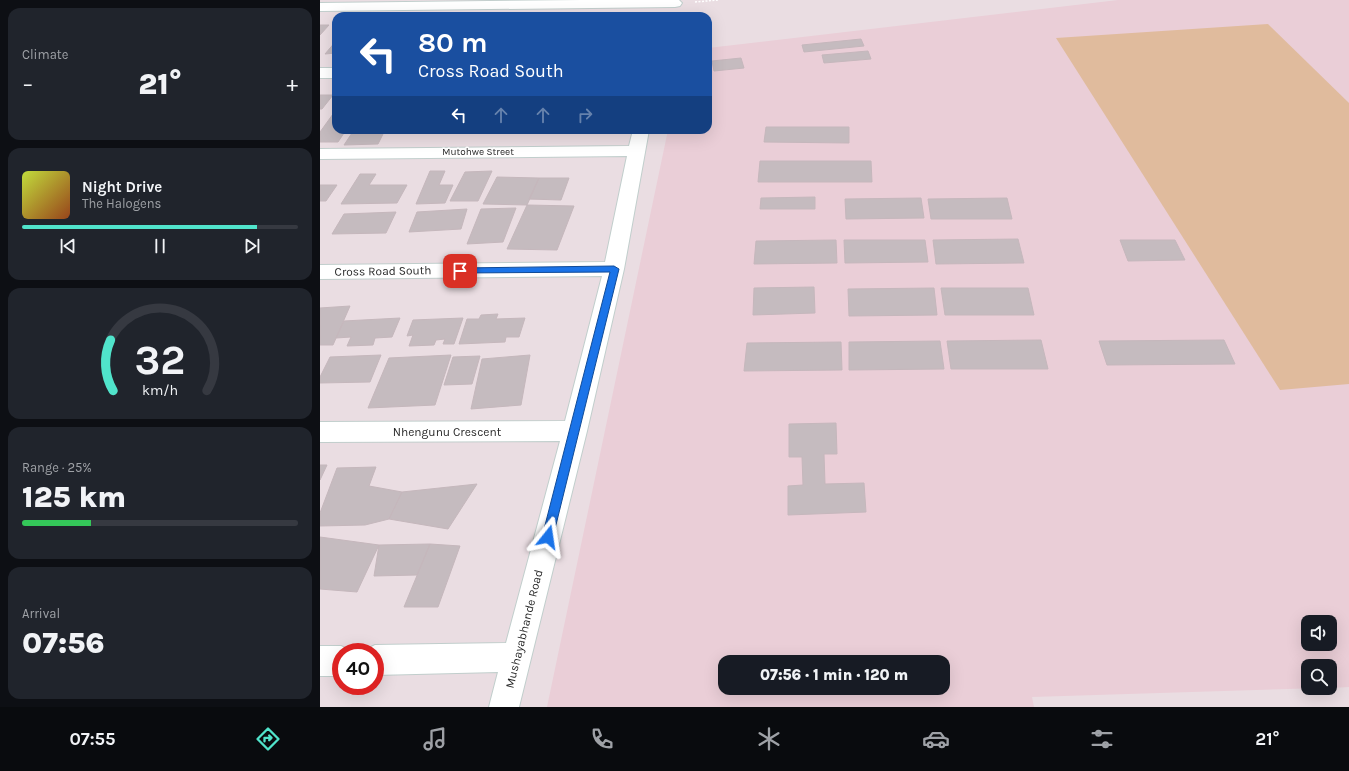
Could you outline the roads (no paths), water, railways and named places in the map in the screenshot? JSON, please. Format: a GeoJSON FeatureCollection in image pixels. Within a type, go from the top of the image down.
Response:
{"type":"FeatureCollection","features":[{"type":"Feature","properties":{"kind":"street"},"geometry":{"type":"LineString","coordinates":[[320,7],[674,6]]}},
{"type":"Feature","properties":{"kind":"street"},"geometry":{"type":"LineString","coordinates":[[320,73],[332,73]]}},
{"type":"Feature","properties":{"kind":"street","name":"Mutohwe Street"},"geometry":{"type":"LineString","coordinates":[[320,154],[638,141]]}},
{"type":"Feature","properties":{"kind":"street","name":"Mushayabhande Road"},"geometry":{"type":"LineString","coordinates":[[504,707],[575,432],[614,269],[638,141]]}},
{"type":"Feature","properties":{"kind":"street","name":"Cross Road South"},"geometry":{"type":"LineString","coordinates":[[320,272],[614,269]]}},
{"type":"Feature","properties":{"kind":"street","name":"Nhengunu Crescent"},"geometry":{"type":"LineString","coordinates":[[320,432],[575,432]]}},
{"type":"Feature","properties":{"kind":"street"},"geometry":{"type":"LineString","coordinates":[[384,660],[516,657]]}},
{"type":"Feature","properties":{"kind":"street"},"geometry":{"type":"LineString","coordinates":[[320,661],[332,661]]}}]}
